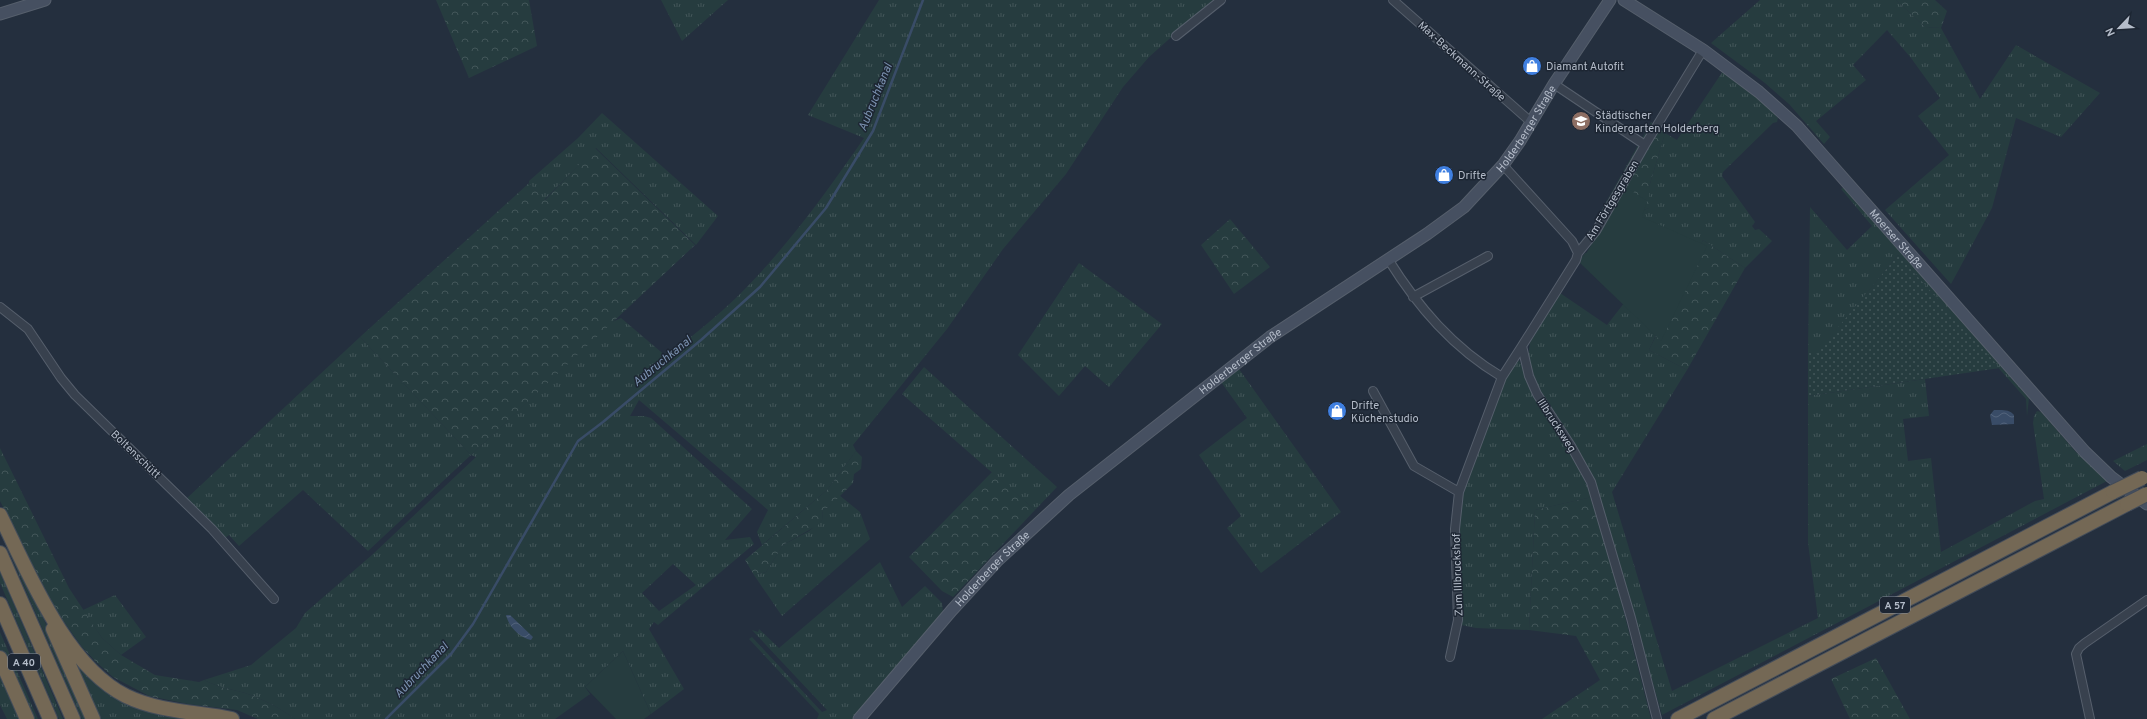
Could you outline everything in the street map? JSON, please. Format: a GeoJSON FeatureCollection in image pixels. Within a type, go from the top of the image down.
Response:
{"type":"FeatureCollection","features":[{"type":"Feature","properties":{"kind":"highway","name":"A 57"},"geometry":{"type":"LineString","coordinates":[[1678,719],[2144,476]]}},
{"type":"Feature","properties":{"kind":"highway","name":"A 57"},"geometry":{"type":"LineString","coordinates":[[1714,719],[2147,494]]}},
{"type":"Feature","properties":{"kind":"highway"},"geometry":{"type":"LineString","coordinates":[[0,515],[58,625],[79,657],[109,685],[127,696],[154,706],[232,719]]}},
{"type":"Feature","properties":{"kind":"highway","name":"A 40"},"geometry":{"type":"LineString","coordinates":[[0,553],[73,719]]}},
{"type":"Feature","properties":{"kind":"highway"},"geometry":{"type":"LineString","coordinates":[[24,563],[93,719]]}},
{"type":"Feature","properties":{"kind":"highway","name":"A 40"},"geometry":{"type":"LineString","coordinates":[[0,604],[50,719]]}},
{"type":"Feature","properties":{"kind":"highway"},"geometry":{"type":"LineString","coordinates":[[0,658],[27,719]]}},
{"type":"Feature","properties":{"kind":"main road"},"geometry":{"type":"LineString","coordinates":[[0,14],[45,0]]}},
{"type":"Feature","properties":{"kind":"main road","name":"Holderberger Straße"},"geometry":{"type":"LineString","coordinates":[[859,719],[952,610],[997,561],[1045,515],[1120,453],[1270,336],[1388,259],[1464,207],[1503,165],[1554,84],[1610,0]]}},
{"type":"Feature","properties":{"kind":"main road","name":"Moerser Straße"},"geometry":{"type":"LineString","coordinates":[[1624,0],[1703,50],[1759,92],[1796,126],[2085,452],[2111,476],[2147,504]]}},
{"type":"Feature","properties":{"kind":"street"},"geometry":{"type":"LineString","coordinates":[[1176,36],[1221,0]]}},
{"type":"Feature","properties":{"kind":"street","name":"Max-Beckmann-Straße"},"geometry":{"type":"LineString","coordinates":[[1393,0],[1531,122]]}},
{"type":"Feature","properties":{"kind":"street","name":"Am Förtgesgraben"},"geometry":{"type":"LineString","coordinates":[[1578,253],[1596,231],[1645,145],[1703,50]]}},
{"type":"Feature","properties":{"kind":"street"},"geometry":{"type":"LineString","coordinates":[[1554,84],[1645,145]]}},
{"type":"Feature","properties":{"kind":"street"},"geometry":{"type":"LineString","coordinates":[[1503,165],[1572,240],[1578,253],[1576,260],[1522,346]]}},
{"type":"Feature","properties":{"kind":"street"},"geometry":{"type":"LineString","coordinates":[[1413,297],[1488,256]]}},
{"type":"Feature","properties":{"kind":"street"},"geometry":{"type":"LineString","coordinates":[[1388,259],[1413,297],[1465,352],[1502,377]]}},
{"type":"Feature","properties":{"kind":"street","name":"Boltenschütt"},"geometry":{"type":"LineString","coordinates":[[0,307],[28,329],[61,378],[75,395],[212,529],[274,599]]}},
{"type":"Feature","properties":{"kind":"street","name":"Zum Illbruckshof"},"geometry":{"type":"LineString","coordinates":[[1450,657],[1458,620],[1455,530],[1459,492],[1502,377],[1522,346]]}},
{"type":"Feature","properties":{"kind":"street","name":"Illbrucksweg"},"geometry":{"type":"LineString","coordinates":[[1522,346],[1530,376],[1537,394],[1571,446],[1591,482],[1631,618],[1657,719]]}},
{"type":"Feature","properties":{"kind":"street"},"geometry":{"type":"LineString","coordinates":[[1373,392],[1414,466],[1459,492]]}},
{"type":"Feature","properties":{"kind":"street"},"geometry":{"type":"LineString","coordinates":[[2090,719],[2076,654],[2079,648],[2147,600]]}},
{"type":"Feature","properties":{"kind":"green space"},"geometry":{"type":"Polygon","coordinates":[[[436,0],[529,0],[537,46],[469,78],[436,0]]]}},
{"type":"Feature","properties":{"kind":"green space"},"geometry":{"type":"Polygon","coordinates":[[[661,0],[728,0],[682,41],[661,0]]]}},
{"type":"Feature","properties":{"kind":"green space"},"geometry":{"type":"Polygon","coordinates":[[[879,0],[1213,0],[1149,57],[1123,87],[1066,174],[1003,249],[947,329],[853,445],[856,451],[827,490],[762,545],[757,532],[768,510],[639,400],[630,416],[644,416],[651,418],[752,509],[725,540],[750,537],[754,544],[658,625],[654,622],[649,629],[684,689],[651,714],[623,651],[585,687],[590,694],[555,719],[295,719],[258,698],[204,680],[251,665],[296,628],[305,613],[373,554],[476,457],[471,455],[612,322],[621,318],[667,357],[731,303],[757,277],[790,239],[864,138],[808,115],[879,0]],[[673,564],[642,593],[659,611],[696,585],[673,564]]]}},
{"type":"Feature","properties":{"kind":"green space"},"geometry":{"type":"Polygon","coordinates":[[[1760,0],[1896,0],[1925,27],[1941,28],[1980,99],[2016,45],[2100,93],[2061,137],[2016,118],[1992,208],[1951,284],[1885,210],[1949,155],[1918,116],[1940,98],[1911,58],[1887,30],[1853,65],[1866,80],[1816,121],[1830,137],[1824,144],[1789,104],[1765,83],[1711,43],[1760,0]]]}},
{"type":"Feature","properties":{"kind":"green space"},"geometry":{"type":"Polygon","coordinates":[[[1896,0],[1935,0],[1947,11],[1941,28],[1925,27],[1896,0]]]}},
{"type":"Feature","properties":{"kind":"green space"},"geometry":{"type":"Polygon","coordinates":[[[1723,71],[1756,94],[1778,118],[1777,122],[1773,123],[1723,172],[1722,176],[1755,222],[1752,226],[1755,230],[1759,229],[1772,241],[1745,268],[1703,240],[1665,316],[1604,234],[1606,218],[1633,214],[1649,208],[1649,187],[1665,133],[1677,140],[1723,71]]]}},
{"type":"Feature","properties":{"kind":"green space"},"geometry":{"type":"Polygon","coordinates":[[[602,113],[718,216],[696,245],[596,148],[544,200],[529,183],[529,181],[578,138],[602,113]]]}},
{"type":"Feature","properties":{"kind":"green space"},"geometry":{"type":"Polygon","coordinates":[[[1651,122],[1665,133],[1649,187],[1649,208],[1618,218],[1612,218],[1600,213],[1651,122]]]}},
{"type":"Feature","properties":{"kind":"green space"},"geometry":{"type":"Polygon","coordinates":[[[595,148],[695,245],[471,455],[360,337],[529,183],[545,200],[595,148]]]}},
{"type":"Feature","properties":{"kind":"green space"},"geometry":{"type":"Polygon","coordinates":[[[1844,187],[2029,398],[2027,416],[2026,399],[1898,255],[1816,355],[1808,352],[1810,207],[1847,250],[1872,226],[1841,189],[1844,187]]]}},
{"type":"Feature","properties":{"kind":"green space"},"geometry":{"type":"Polygon","coordinates":[[[1627,188],[1647,201],[1642,217],[1707,246],[1661,341],[1580,263],[1627,188]]]}},
{"type":"Feature","properties":{"kind":"green space"},"geometry":{"type":"Polygon","coordinates":[[[1230,219],[1270,267],[1234,294],[1201,245],[1230,219]]]}},
{"type":"Feature","properties":{"kind":"green space"},"geometry":{"type":"Polygon","coordinates":[[[1703,240],[1745,268],[1687,370],[1649,350],[1703,240]]]}},
{"type":"Feature","properties":{"kind":"green space"},"geometry":{"type":"Polygon","coordinates":[[[1585,253],[1588,253],[1662,322],[1649,350],[1687,370],[1612,492],[1672,691],[1818,618],[1808,543],[1808,396],[1925,379],[1929,416],[1903,419],[1908,461],[1931,458],[1941,552],[2035,501],[2044,499],[2033,423],[2034,416],[2037,411],[2041,412],[2075,451],[2107,481],[1662,715],[1599,494],[1581,455],[1549,408],[1535,383],[1531,370],[1529,357],[1532,337],[1535,330],[1560,293],[1607,325],[1628,298],[1580,260],[1585,253]]]}},
{"type":"Feature","properties":{"kind":"green space"},"geometry":{"type":"Polygon","coordinates":[[[1898,255],[2000,368],[1808,396],[1808,352],[1816,354],[1898,255]]]}},
{"type":"Feature","properties":{"kind":"green space"},"geometry":{"type":"Polygon","coordinates":[[[1079,263],[1162,324],[1109,387],[1085,366],[1059,396],[1018,355],[1079,263]]]}},
{"type":"Feature","properties":{"kind":"green space"},"geometry":{"type":"Polygon","coordinates":[[[360,337],[471,455],[368,551],[303,490],[239,546],[229,535],[225,538],[186,499],[360,337]]]}},
{"type":"Feature","properties":{"kind":"green space"},"geometry":{"type":"Polygon","coordinates":[[[1519,360],[1533,393],[1574,457],[1592,497],[1535,510],[1529,630],[1476,628],[1461,625],[1458,529],[1462,493],[1498,394],[1507,375],[1519,360]]]}},
{"type":"Feature","properties":{"kind":"green space"},"geometry":{"type":"Polygon","coordinates":[[[924,367],[1057,487],[1035,510],[902,394],[924,367]]]}},
{"type":"Feature","properties":{"kind":"green space"},"geometry":{"type":"Polygon","coordinates":[[[1239,369],[1341,512],[1261,573],[1227,528],[1241,516],[1199,455],[1247,418],[1221,382],[1239,369]]]}},
{"type":"Feature","properties":{"kind":"green space"},"geometry":{"type":"Polygon","coordinates":[[[2147,444],[2147,460],[2125,471],[2113,461],[2147,444]]]}},
{"type":"Feature","properties":{"kind":"green space"},"geometry":{"type":"Polygon","coordinates":[[[0,448],[69,588],[102,638],[121,655],[155,675],[199,682],[204,680],[258,698],[295,719],[258,719],[237,710],[188,704],[149,696],[113,677],[95,661],[82,647],[57,612],[0,501],[0,448]]]}},
{"type":"Feature","properties":{"kind":"green space"},"geometry":{"type":"Polygon","coordinates":[[[856,451],[862,457],[861,469],[854,474],[853,483],[829,507],[823,510],[822,520],[818,525],[783,545],[766,572],[754,575],[745,560],[827,490],[856,451]]]}},
{"type":"Feature","properties":{"kind":"green space"},"geometry":{"type":"Polygon","coordinates":[[[992,472],[1035,510],[953,597],[942,591],[909,557],[992,472]]]}},
{"type":"Feature","properties":{"kind":"green space"},"geometry":{"type":"Polygon","coordinates":[[[839,495],[860,512],[870,539],[782,616],[754,575],[766,572],[783,545],[809,531],[822,520],[823,510],[829,507],[839,495]]]}},
{"type":"Feature","properties":{"kind":"green space"},"geometry":{"type":"Polygon","coordinates":[[[1592,497],[1620,597],[1651,719],[1542,719],[1600,680],[1576,636],[1529,630],[1535,510],[1592,497]]]}},
{"type":"Feature","properties":{"kind":"green space"},"geometry":{"type":"Polygon","coordinates":[[[5,543],[25,579],[90,719],[82,719],[5,543]]]}},
{"type":"Feature","properties":{"kind":"green space"},"geometry":{"type":"Polygon","coordinates":[[[880,562],[902,607],[925,586],[942,603],[943,612],[853,719],[817,719],[819,714],[749,639],[752,637],[822,712],[827,710],[752,630],[758,632],[759,629],[779,648],[880,562]]]}},
{"type":"Feature","properties":{"kind":"green space"},"geometry":{"type":"Polygon","coordinates":[[[0,572],[63,719],[59,719],[0,583],[0,572]]]}},
{"type":"Feature","properties":{"kind":"green space"},"geometry":{"type":"Polygon","coordinates":[[[115,595],[146,637],[121,655],[102,638],[83,610],[115,595]]]}},
{"type":"Feature","properties":{"kind":"green space"},"geometry":{"type":"Polygon","coordinates":[[[0,632],[38,719],[30,719],[0,650],[0,632]]]}},
{"type":"Feature","properties":{"kind":"green space"},"geometry":{"type":"Polygon","coordinates":[[[623,651],[651,714],[644,719],[616,719],[585,687],[623,651]]]}},
{"type":"Feature","properties":{"kind":"green space"},"geometry":{"type":"Polygon","coordinates":[[[72,655],[107,688],[216,719],[101,719],[72,655]]]}},
{"type":"Feature","properties":{"kind":"green space"},"geometry":{"type":"Polygon","coordinates":[[[1876,658],[1910,719],[1850,719],[1831,679],[1876,658]]]}},
{"type":"Feature","properties":{"kind":"green space"},"geometry":{"type":"Polygon","coordinates":[[[0,677],[19,719],[7,719],[0,705],[0,677]]]}},
{"type":"Feature","properties":{"kind":"water"},"geometry":{"type":"Polygon","coordinates":[[[1994,410],[2005,410],[2012,413],[2014,415],[2014,424],[1992,425],[1990,415],[1994,410]]]}},
{"type":"Feature","properties":{"kind":"water"},"geometry":{"type":"Polygon","coordinates":[[[506,615],[510,615],[533,637],[531,640],[522,637],[515,631],[509,624],[506,615]]]}},
{"type":"Feature","properties":{"kind":"waterway","name":"Aubruchkanal"},"geometry":{"type":"LineString","coordinates":[[386,719],[451,654],[473,624],[578,441],[701,340],[760,287],[826,208],[873,131],[923,0]]}},
{"type":"Feature","properties":{"kind":"place","name":"Diamant Autofit"},"geometry":{"type":"Point","coordinates":[1532,66]}},
{"type":"Feature","properties":{"kind":"place","name":"Städtischer Kindergarten Holderberg"},"geometry":{"type":"Point","coordinates":[1581,121]}},
{"type":"Feature","properties":{"kind":"place","name":"Drifte"},"geometry":{"type":"Point","coordinates":[1444,175]}},
{"type":"Feature","properties":{"kind":"place","name":"Drifte Küchenstudio"},"geometry":{"type":"Point","coordinates":[1337,411]}}]}
